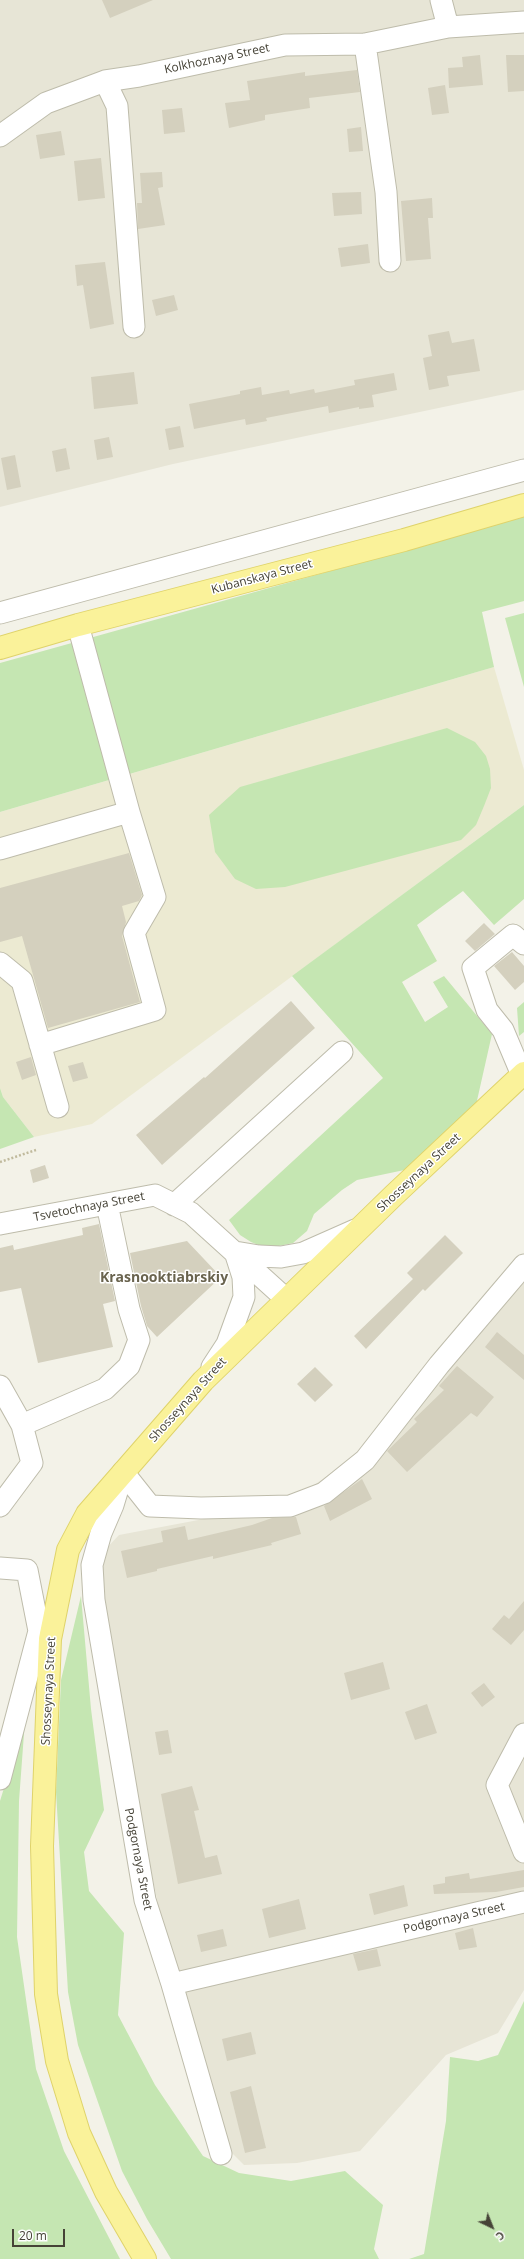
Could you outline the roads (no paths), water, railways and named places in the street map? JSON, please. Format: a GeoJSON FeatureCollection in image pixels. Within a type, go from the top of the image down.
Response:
{"type":"FeatureCollection","features":[{"type":"Feature","properties":{"kind":"main road","name":"Kubanskaya Street"},"geometry":{"type":"LineString","coordinates":[[0,648],[78,625],[404,540],[524,505]]}},
{"type":"Feature","properties":{"kind":"main road","name":"Shosseynaya Street"},"geometry":{"type":"LineString","coordinates":[[145,2259],[106,2192],[79,2133],[57,2061],[46,1994],[42,1846],[50,1639],[68,1550],[86,1514],[203,1381],[361,1227],[523,1074]]}},
{"type":"Feature","properties":{"kind":"street"},"geometry":{"type":"LineString","coordinates":[[441,0],[448,27]]}},
{"type":"Feature","properties":{"kind":"street","name":"Kolkhoznaya Street"},"geometry":{"type":"LineString","coordinates":[[0,136],[46,103],[105,82],[285,45],[365,44],[448,27],[524,22]]}},
{"type":"Feature","properties":{"kind":"street"},"geometry":{"type":"LineString","coordinates":[[365,44],[385,185],[390,261]]}},
{"type":"Feature","properties":{"kind":"street"},"geometry":{"type":"LineString","coordinates":[[105,82],[117,106],[134,327]]}},
{"type":"Feature","properties":{"kind":"street"},"geometry":{"type":"LineString","coordinates":[[0,613],[524,470]]}},
{"type":"Feature","properties":{"kind":"street"},"geometry":{"type":"LineString","coordinates":[[40,1045],[155,1010],[134,933],[155,897],[129,812],[78,625]]}},
{"type":"Feature","properties":{"kind":"street"},"geometry":{"type":"LineString","coordinates":[[0,849],[129,812]]}},
{"type":"Feature","properties":{"kind":"street"},"geometry":{"type":"LineString","coordinates":[[523,1074],[503,1030],[487,1010],[473,968],[513,935],[524,944]]}},
{"type":"Feature","properties":{"kind":"street"},"geometry":{"type":"LineString","coordinates":[[0,963],[22,982],[58,1107]]}},
{"type":"Feature","properties":{"kind":"street"},"geometry":{"type":"LineString","coordinates":[[174,1205],[342,1052]]}},
{"type":"Feature","properties":{"kind":"street","name":"Tsvetochnaya Street"},"geometry":{"type":"LineString","coordinates":[[0,1224],[155,1195],[191,1213],[286,1299]]}},
{"type":"Feature","properties":{"kind":"street"},"geometry":{"type":"LineString","coordinates":[[22,1425],[105,1389],[130,1366],[139,1340],[129,1310],[108,1204]]}},
{"type":"Feature","properties":{"kind":"street"},"geometry":{"type":"LineString","coordinates":[[203,1381],[227,1344],[244,1297],[243,1277],[235,1252],[259,1256],[281,1257],[303,1253],[361,1227]]}},
{"type":"Feature","properties":{"kind":"street"},"geometry":{"type":"LineString","coordinates":[[123,1472],[150,1506],[201,1508],[290,1506],[324,1493],[365,1460],[439,1366],[524,1265]]}},
{"type":"Feature","properties":{"kind":"street"},"geometry":{"type":"LineString","coordinates":[[0,1386],[22,1425],[32,1462],[0,1506]]}},
{"type":"Feature","properties":{"kind":"street","name":"Podgornaya Street"},"geometry":{"type":"LineString","coordinates":[[123,1472],[114,1505],[101,1533],[92,1565],[94,1600],[145,1900],[172,1984],[524,1902]]}},
{"type":"Feature","properties":{"kind":"street"},"geometry":{"type":"LineString","coordinates":[[0,1568],[27,1570],[39,1631],[0,1779]]}},
{"type":"Feature","properties":{"kind":"street"},"geometry":{"type":"LineString","coordinates":[[524,1734],[497,1785],[524,1852]]}},
{"type":"Feature","properties":{"kind":"street"},"geometry":{"type":"LineString","coordinates":[[172,1984],[221,2154]]}},
{"type":"Feature","properties":{"kind":"district","name":"Krasnooktiabrskiy"},"geometry":{"type":"Point","coordinates":[164,1278]}}]}
